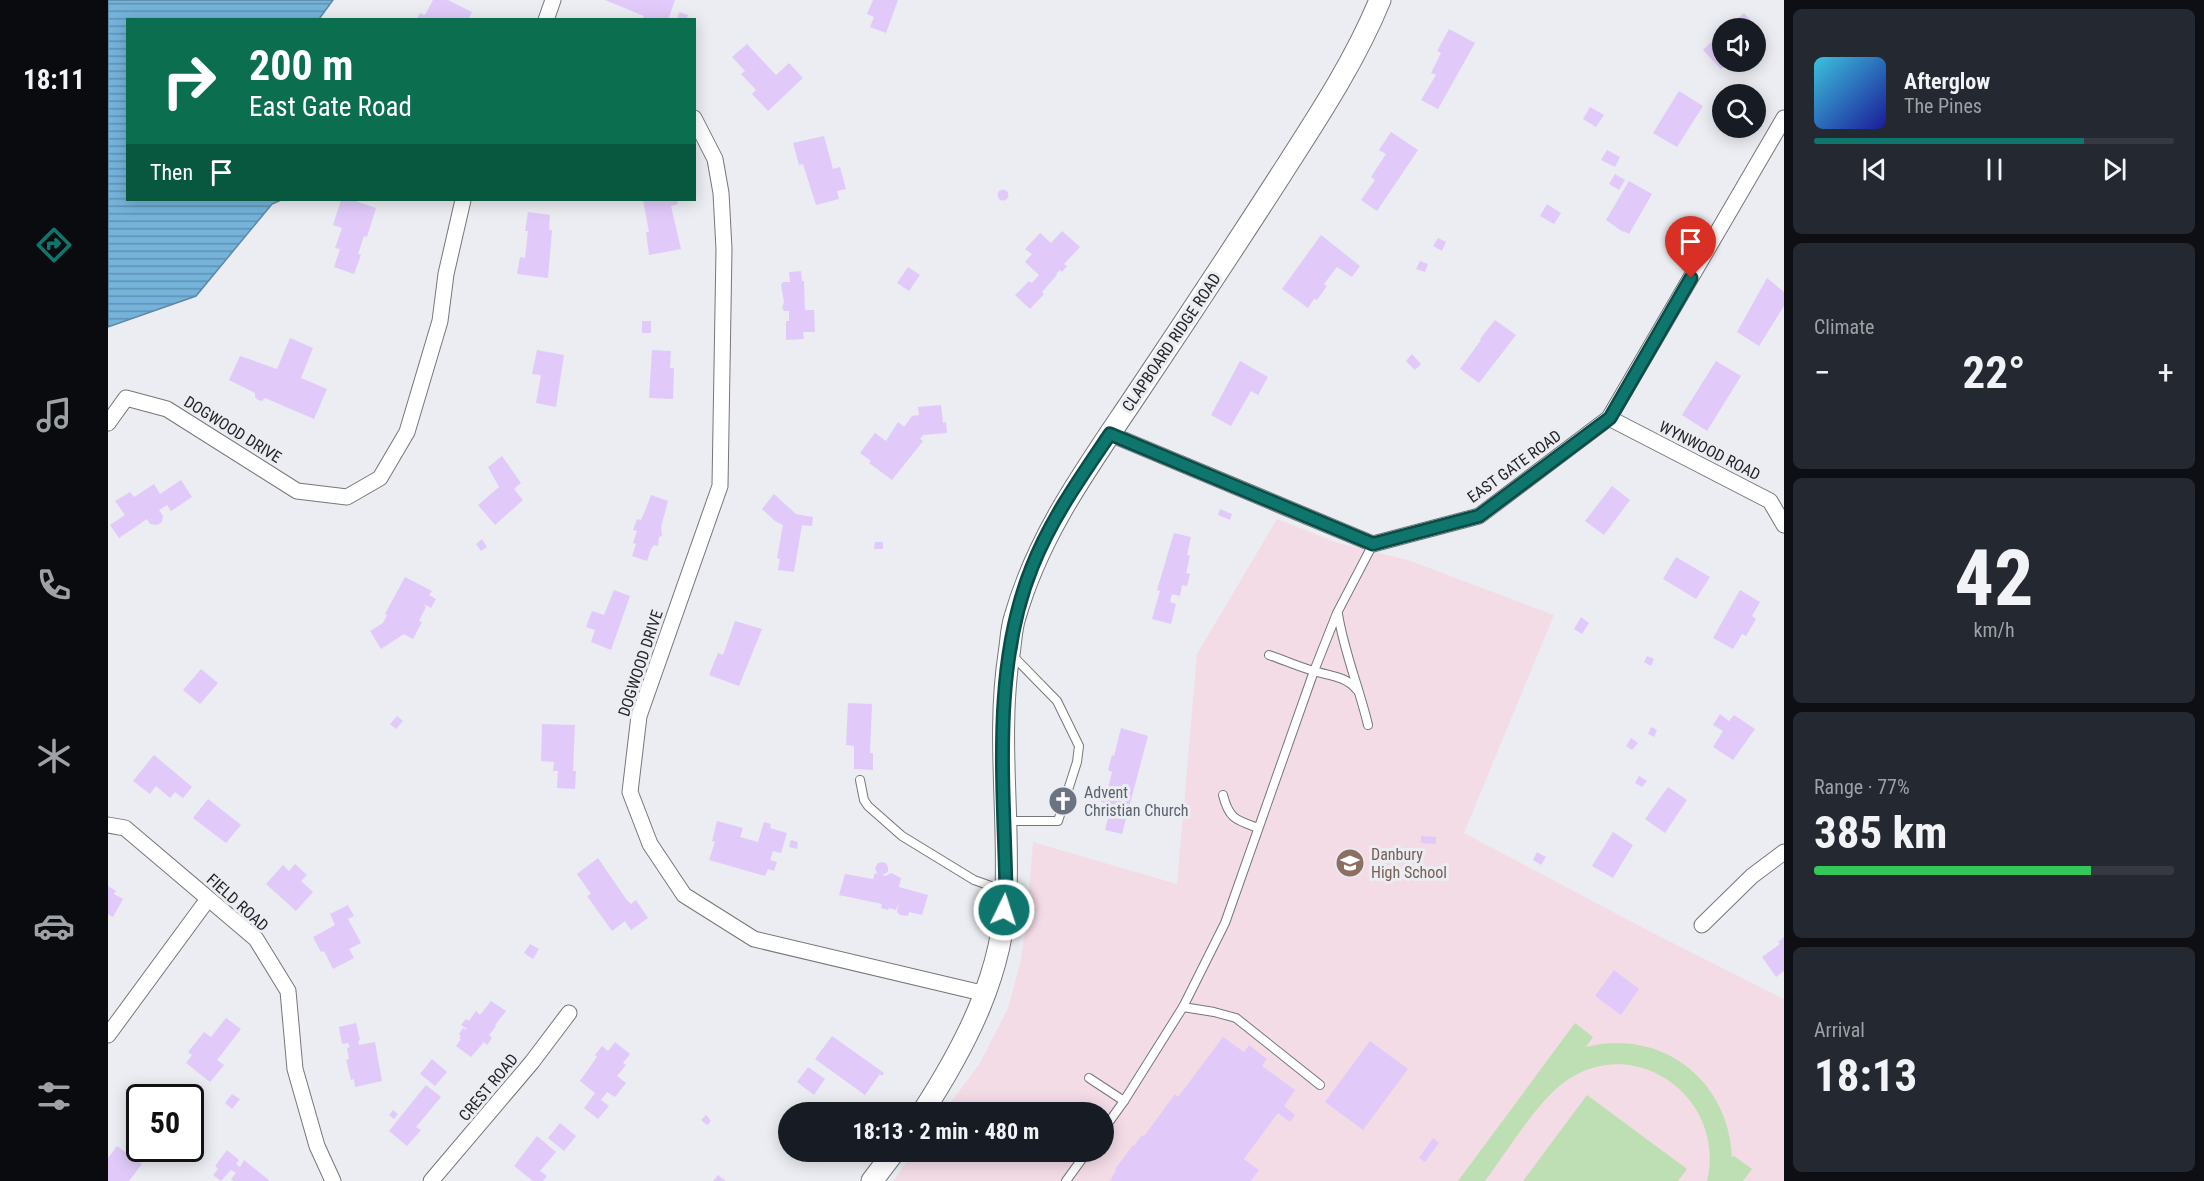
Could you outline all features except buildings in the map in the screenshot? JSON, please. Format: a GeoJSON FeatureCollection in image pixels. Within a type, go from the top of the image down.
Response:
{"type":"FeatureCollection","features":[{"type":"Feature","properties":{"kind":"main road","name":"CLAPBOARD RIDGE ROAD"},"geometry":{"type":"LineString","coordinates":[[929,1102],[965,1042],[986,994],[999,946],[1006,892],[1003,737],[1005,679],[1014,620],[1032,567],[1055,518],[1323,109],[1380,0]]}},
{"type":"Feature","properties":{"kind":"main road"},"geometry":{"type":"LineString","coordinates":[[872,1181],[886,1162]]}},
{"type":"Feature","properties":{"kind":"street"},"geometry":{"type":"LineString","coordinates":[[547,18],[553,0]]}},
{"type":"Feature","properties":{"kind":"street","name":"EAST GATE ROAD"},"geometry":{"type":"LineString","coordinates":[[1373,544],[1479,516],[1610,418],[1784,118]]}},
{"type":"Feature","properties":{"kind":"street","name":"DOGWOOD DRIVE"},"geometry":{"type":"LineString","coordinates":[[696,122],[715,159],[721,194],[724,249],[720,486],[639,716],[630,792],[650,844],[684,895],[754,939],[986,994]]}},
{"type":"Feature","properties":{"kind":"street","name":"DOGWOOD DRIVE"},"geometry":{"type":"LineString","coordinates":[[108,423],[126,398],[167,408],[297,491],[347,497],[380,478],[407,432],[440,321],[446,274],[463,201]]}},
{"type":"Feature","properties":{"kind":"street","name":"WYNWOOD ROAD"},"geometry":{"type":"LineString","coordinates":[[1610,418],[1770,501],[1784,525]]}},
{"type":"Feature","properties":{"kind":"street"},"geometry":{"type":"LineString","coordinates":[[1110,434],[1373,544]]}},
{"type":"Feature","properties":{"kind":"street","name":"FIELD ROAD"},"geometry":{"type":"LineString","coordinates":[[108,825],[125,828],[256,939],[288,991],[295,1069],[317,1146],[333,1181]]}},
{"type":"Feature","properties":{"kind":"street"},"geometry":{"type":"LineString","coordinates":[[1702,926],[1752,876],[1784,852]]}},
{"type":"Feature","properties":{"kind":"street"},"geometry":{"type":"LineString","coordinates":[[108,1035],[208,899]]}},
{"type":"Feature","properties":{"kind":"street","name":"CREST ROAD"},"geometry":{"type":"LineString","coordinates":[[431,1181],[532,1062],[569,1013]]}},
{"type":"Feature","properties":{"kind":"lane"},"geometry":{"type":"LineString","coordinates":[[1114,1115],[1183,1007],[1225,923],[1314,671],[1337,613],[1373,544]]}},
{"type":"Feature","properties":{"kind":"lane"},"geometry":{"type":"LineString","coordinates":[[1337,613],[1342,644],[1361,696],[1368,725]]}},
{"type":"Feature","properties":{"kind":"lane"},"geometry":{"type":"LineString","coordinates":[[1005,820],[1058,821],[1077,762],[1079,747],[1057,700],[1009,652]]}},
{"type":"Feature","properties":{"kind":"lane"},"geometry":{"type":"LineString","coordinates":[[1269,655],[1351,683],[1361,696]]}},
{"type":"Feature","properties":{"kind":"lane"},"geometry":{"type":"LineString","coordinates":[[860,780],[864,800],[868,806],[902,836],[974,880],[1006,892]]}},
{"type":"Feature","properties":{"kind":"lane"},"geometry":{"type":"LineString","coordinates":[[1222,795],[1226,808],[1234,819],[1258,828]]}},
{"type":"Feature","properties":{"kind":"lane"},"geometry":{"type":"LineString","coordinates":[[1183,1007],[1236,1018],[1320,1085]]}},
{"type":"Feature","properties":{"kind":"lane"},"geometry":{"type":"LineString","coordinates":[[1089,1078],[1124,1101]]}},
{"type":"Feature","properties":{"kind":"lane"},"geometry":{"type":"LineString","coordinates":[[1066,1181],[1080,1162]]}},
{"type":"Feature","properties":{"kind":"shaded area","name":"Danbury High School"},"geometry":{"type":"Polygon","coordinates":[[[1277,519],[1338,543],[1408,560],[1554,615],[1464,833],[1784,999],[1784,1181],[893,1181],[907,1162],[1114,1162],[1114,1102],[951,1102],[980,1063],[1008,1008],[1020,964],[1026,926],[1033,842],[1177,884],[1197,654],[1277,519]]]}},
{"type":"Feature","properties":{"kind":"green space"},"geometry":{"type":"Polygon","coordinates":[[[1575,1023],[1593,1037],[1586,1047],[1614,1043],[1640,1045],[1664,1053],[1686,1066],[1704,1083],[1718,1105],[1728,1129],[1732,1157],[1734,1156],[1752,1169],[1743,1181],[1707,1181],[1710,1151],[1703,1124],[1690,1100],[1670,1082],[1647,1069],[1620,1064],[1593,1068],[1566,1081],[1544,1101],[1485,1181],[1458,1181],[1575,1023]]]}},
{"type":"Feature","properties":{"kind":"green space"},"geometry":{"type":"Polygon","coordinates":[[[1587,1095],[1687,1169],[1678,1181],[1523,1181],[1587,1095]]]}},
{"type":"Feature","properties":{"kind":"water"},"geometry":{"type":"Polygon","coordinates":[[[108,0],[333,0],[320,18],[126,18],[126,201],[279,201],[272,204],[196,296],[108,327],[108,0]]]}},
{"type":"Feature","properties":{"kind":"place","name":"Advent Christian Church"},"geometry":{"type":"Point","coordinates":[1063,801]}},
{"type":"Feature","properties":{"kind":"place","name":"Danbury High School"},"geometry":{"type":"Point","coordinates":[1350,863]}},
{"type":"Feature","properties":{"kind":"route"},"geometry":{"type":"LineString","coordinates":[[1004,910],[1006,892],[1003,737],[1005,679],[1014,620],[1032,567],[1055,518],[1110,434],[1373,544],[1479,516],[1610,418],[1691,278]]}}]}
